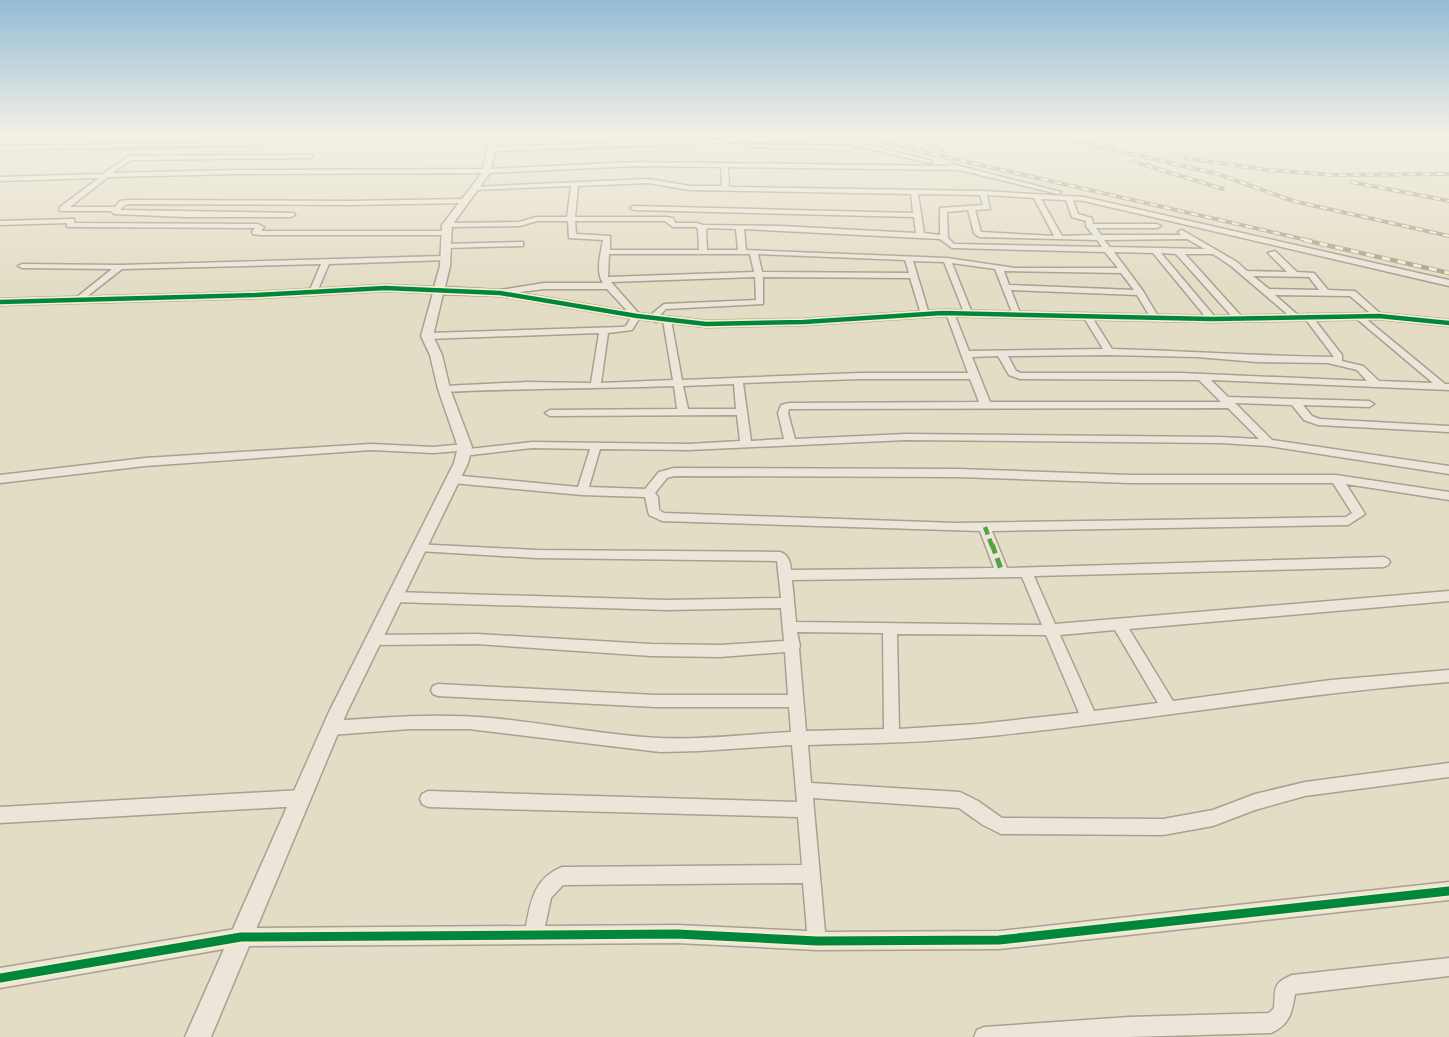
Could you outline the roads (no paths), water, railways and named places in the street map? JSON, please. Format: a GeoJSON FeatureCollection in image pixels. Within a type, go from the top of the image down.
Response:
{"type":"FeatureCollection","features":[{"type":"Feature","properties":{"kind":"street"},"geometry":{"type":"LineString","coordinates":[[96,183],[63,209],[117,209]]}},
{"type":"Feature","properties":{"kind":"street"},"geometry":{"type":"LineString","coordinates":[[198,1037],[331,728],[461,463],[464,450],[436,355],[427,336],[439,289],[447,229],[478,183]]}},
{"type":"Feature","properties":{"kind":"street"},"geometry":{"type":"LineString","coordinates":[[474,188],[591,183]]}},
{"type":"Feature","properties":{"kind":"street"},"geometry":{"type":"LineString","coordinates":[[668,183],[690,188],[983,193],[1084,199]]}},
{"type":"Feature","properties":{"kind":"street"},"geometry":{"type":"LineString","coordinates":[[728,183],[732,208]]}},
{"type":"Feature","properties":{"kind":"street"},"geometry":{"type":"LineString","coordinates":[[1021,183],[1449,283]]}},
{"type":"Feature","properties":{"kind":"street"},"geometry":{"type":"LineString","coordinates":[[575,184],[573,237],[607,238],[604,252],[606,283],[637,316]]}},
{"type":"Feature","properties":{"kind":"street"},"geometry":{"type":"LineString","coordinates":[[780,228],[782,190]]}},
{"type":"Feature","properties":{"kind":"street"},"geometry":{"type":"LineString","coordinates":[[914,193],[920,235]]}},
{"type":"Feature","properties":{"kind":"street"},"geometry":{"type":"LineString","coordinates":[[983,193],[987,207],[943,210],[944,238],[948,245],[1212,252]]}},
{"type":"Feature","properties":{"kind":"street"},"geometry":{"type":"LineString","coordinates":[[1036,196],[1059,238]]}},
{"type":"Feature","properties":{"kind":"street"},"geometry":{"type":"LineString","coordinates":[[1069,198],[1075,215],[1088,219],[1090,226],[1140,293],[1155,318]]}},
{"type":"Feature","properties":{"kind":"street"},"geometry":{"type":"LineString","coordinates":[[291,215],[114,213],[126,202],[350,204],[464,201]]}},
{"type":"Feature","properties":{"kind":"street"},"geometry":{"type":"LineString","coordinates":[[634,208],[732,208],[918,215]]}},
{"type":"Feature","properties":{"kind":"street"},"geometry":{"type":"LineString","coordinates":[[971,208],[979,234],[1059,238],[1188,237]]}},
{"type":"Feature","properties":{"kind":"street"},"geometry":{"type":"LineString","coordinates":[[1001,353],[1012,374],[1020,376],[1173,365],[1338,360],[1339,357],[1302,317],[1245,273],[1188,237],[1165,218]]}},
{"type":"Feature","properties":{"kind":"street"},"geometry":{"type":"LineString","coordinates":[[0,223],[71,221],[70,225],[258,226],[260,227],[256,232],[260,233],[447,229],[520,224],[532,219],[665,219],[670,220],[673,225],[700,225],[703,228],[780,228],[944,238]]}},
{"type":"Feature","properties":{"kind":"street"},"geometry":{"type":"LineString","coordinates":[[1090,226],[1157,226]]}},
{"type":"Feature","properties":{"kind":"street"},"geometry":{"type":"LineString","coordinates":[[740,227],[742,252]]}},
{"type":"Feature","properties":{"kind":"street"},"geometry":{"type":"LineString","coordinates":[[703,228],[703,252]]}},
{"type":"Feature","properties":{"kind":"street"},"geometry":{"type":"LineString","coordinates":[[446,246],[520,244]]}},
{"type":"Feature","properties":{"kind":"street"},"geometry":{"type":"LineString","coordinates":[[604,252],[753,252],[947,260],[1034,271],[1124,272]]}},
{"type":"Feature","properties":{"kind":"street"},"geometry":{"type":"LineString","coordinates":[[683,412],[679,382],[660,309],[670,306],[756,303],[761,299],[759,274],[753,252]]}},
{"type":"Feature","properties":{"kind":"street"},"geometry":{"type":"LineString","coordinates":[[1156,252],[1212,319]]}},
{"type":"Feature","properties":{"kind":"street"},"geometry":{"type":"LineString","coordinates":[[1179,252],[1239,319]]}},
{"type":"Feature","properties":{"kind":"street"},"geometry":{"type":"LineString","coordinates":[[1272,253],[1294,274]]}},
{"type":"Feature","properties":{"kind":"street"},"geometry":{"type":"LineString","coordinates":[[22,266],[120,267],[444,258]]}},
{"type":"Feature","properties":{"kind":"street"},"geometry":{"type":"LineString","coordinates":[[908,258],[925,314]]}},
{"type":"Feature","properties":{"kind":"street"},"geometry":{"type":"LineString","coordinates":[[947,260],[968,313]]}},
{"type":"Feature","properties":{"kind":"street"},"geometry":{"type":"LineString","coordinates":[[313,292],[326,262]]}},
{"type":"Feature","properties":{"kind":"street"},"geometry":{"type":"LineString","coordinates":[[80,299],[120,267]]}},
{"type":"Feature","properties":{"kind":"street"},"geometry":{"type":"LineString","coordinates":[[998,267],[1016,313]]}},
{"type":"Feature","properties":{"kind":"street"},"geometry":{"type":"LineString","coordinates":[[1245,273],[1314,276],[1325,292]]}},
{"type":"Feature","properties":{"kind":"street"},"geometry":{"type":"LineString","coordinates":[[500,293],[544,286],[759,274],[914,276]]}},
{"type":"Feature","properties":{"kind":"street"},"geometry":{"type":"LineString","coordinates":[[1006,287],[1140,293]]}},
{"type":"Feature","properties":{"kind":"street"},"geometry":{"type":"LineString","coordinates":[[0,302],[385,288],[500,293],[637,316],[706,324],[793,323],[950,313],[1212,319],[1379,316],[1449,323]]}},
{"type":"Feature","properties":{"kind":"street"},"geometry":{"type":"LineString","coordinates":[[1268,292],[1352,293],[1379,316]]}},
{"type":"Feature","properties":{"kind":"street"},"geometry":{"type":"LineString","coordinates":[[950,313],[985,404]]}},
{"type":"Feature","properties":{"kind":"street"},"geometry":{"type":"LineString","coordinates":[[427,336],[629,328],[637,316]]}},
{"type":"Feature","properties":{"kind":"street"},"geometry":{"type":"LineString","coordinates":[[1087,316],[1108,352]]}},
{"type":"Feature","properties":{"kind":"street"},"geometry":{"type":"LineString","coordinates":[[1360,317],[1446,387]]}},
{"type":"Feature","properties":{"kind":"street"},"geometry":{"type":"LineString","coordinates":[[596,386],[604,330]]}},
{"type":"Feature","properties":{"kind":"street"},"geometry":{"type":"LineString","coordinates":[[966,354],[1108,352],[1173,365],[1202,377],[1446,387]]}},
{"type":"Feature","properties":{"kind":"street"},"geometry":{"type":"LineString","coordinates":[[1332,361],[1360,368],[1374,383]]}},
{"type":"Feature","properties":{"kind":"street"},"geometry":{"type":"LineString","coordinates":[[444,388],[527,385],[560,388],[860,376],[974,376]]}},
{"type":"Feature","properties":{"kind":"street"},"geometry":{"type":"LineString","coordinates":[[1202,377],[1269,443]]}},
{"type":"Feature","properties":{"kind":"street"},"geometry":{"type":"LineString","coordinates":[[738,380],[746,445]]}},
{"type":"Feature","properties":{"kind":"street"},"geometry":{"type":"LineString","coordinates":[[789,442],[783,413],[785,407],[789,406],[1228,402],[1369,404]]}},
{"type":"Feature","properties":{"kind":"street"},"geometry":{"type":"LineString","coordinates":[[1295,402],[1308,418],[1318,422],[1449,429]]}},
{"type":"Feature","properties":{"kind":"street"},"geometry":{"type":"LineString","coordinates":[[550,413],[742,412]]}},
{"type":"Feature","properties":{"kind":"street"},"geometry":{"type":"LineString","coordinates":[[0,479],[145,462],[371,447],[464,450],[532,445],[746,445],[906,437],[1220,440],[1269,443],[1449,470]]}},
{"type":"Feature","properties":{"kind":"street"},"geometry":{"type":"LineString","coordinates":[[582,491],[596,446]]}},
{"type":"Feature","properties":{"kind":"street"},"geometry":{"type":"LineString","coordinates":[[648,493],[663,475],[674,472],[958,474],[1130,479],[1336,479],[1449,496]]}},
{"type":"Feature","properties":{"kind":"street"},"geometry":{"type":"LineString","coordinates":[[452,479],[582,491],[648,493],[652,497],[653,512],[662,517],[985,527],[1336,521],[1355,518],[1359,514],[1358,509],[1336,479]]}},
{"type":"Feature","properties":{"kind":"street"},"geometry":{"type":"LineString","coordinates":[[985,527],[1002,572]]}},
{"type":"Feature","properties":{"kind":"street"},"geometry":{"type":"LineString","coordinates":[[418,547],[536,554],[771,555],[780,557],[784,562],[793,646],[817,941]]}},
{"type":"Feature","properties":{"kind":"street"},"geometry":{"type":"LineString","coordinates":[[785,575],[1026,572],[1384,562]]}},
{"type":"Feature","properties":{"kind":"street"},"geometry":{"type":"LineString","coordinates":[[1026,572],[1089,718]]}},
{"type":"Feature","properties":{"kind":"street"},"geometry":{"type":"LineString","coordinates":[[791,627],[890,630],[1051,630],[1449,596]]}},
{"type":"Feature","properties":{"kind":"street"},"geometry":{"type":"LineString","coordinates":[[394,597],[667,605],[788,603]]}},
{"type":"Feature","properties":{"kind":"street"},"geometry":{"type":"LineString","coordinates":[[1118,623],[1169,708]]}},
{"type":"Feature","properties":{"kind":"street"},"geometry":{"type":"LineString","coordinates":[[890,630],[892,736]]}},
{"type":"Feature","properties":{"kind":"street"},"geometry":{"type":"LineString","coordinates":[[373,640],[477,639],[651,650],[720,651],[793,646]]}},
{"type":"Feature","properties":{"kind":"street"},"geometry":{"type":"LineString","coordinates":[[331,728],[431,721],[491,724],[632,743],[683,745],[800,738],[892,736],[976,731],[1169,708],[1363,681],[1449,675]]}},
{"type":"Feature","properties":{"kind":"street"},"geometry":{"type":"LineString","coordinates":[[438,690],[654,701],[797,701]]}},
{"type":"Feature","properties":{"kind":"street"},"geometry":{"type":"LineString","coordinates":[[805,790],[960,800],[974,806],[987,820],[1001,826],[1163,828],[1213,818],[1255,802],[1305,789],[1449,770]]}},
{"type":"Feature","properties":{"kind":"street"},"geometry":{"type":"LineString","coordinates":[[0,815],[301,798]]}},
{"type":"Feature","properties":{"kind":"street"},"geometry":{"type":"LineString","coordinates":[[428,799],[806,810]]}},
{"type":"Feature","properties":{"kind":"street"},"geometry":{"type":"LineString","coordinates":[[534,934],[544,889],[552,880],[562,876],[812,874]]}},
{"type":"Feature","properties":{"kind":"street"},"geometry":{"type":"LineString","coordinates":[[0,978],[241,937],[677,934],[817,941],[999,940],[1449,891]]}},
{"type":"Feature","properties":{"kind":"street"},"geometry":{"type":"LineString","coordinates":[[984,1037],[1129,1027],[1271,1023],[1280,1018],[1284,1011],[1284,990],[1292,985],[1449,967]]}},
{"type":"Feature","properties":{"kind":"railway"},"geometry":{"type":"LineString","coordinates":[[1060,183],[1311,241]]}},
{"type":"Feature","properties":{"kind":"railway"},"geometry":{"type":"LineString","coordinates":[[1205,183],[1223,189]]}},
{"type":"Feature","properties":{"kind":"railway"},"geometry":{"type":"LineString","coordinates":[[1244,183],[1293,201],[1449,236]]}},
{"type":"Feature","properties":{"kind":"railway"},"geometry":{"type":"LineString","coordinates":[[1358,183],[1449,201]]}},
{"type":"Feature","properties":{"kind":"railway"},"geometry":{"type":"LineString","coordinates":[[1304,240],[1449,273]]}}]}
